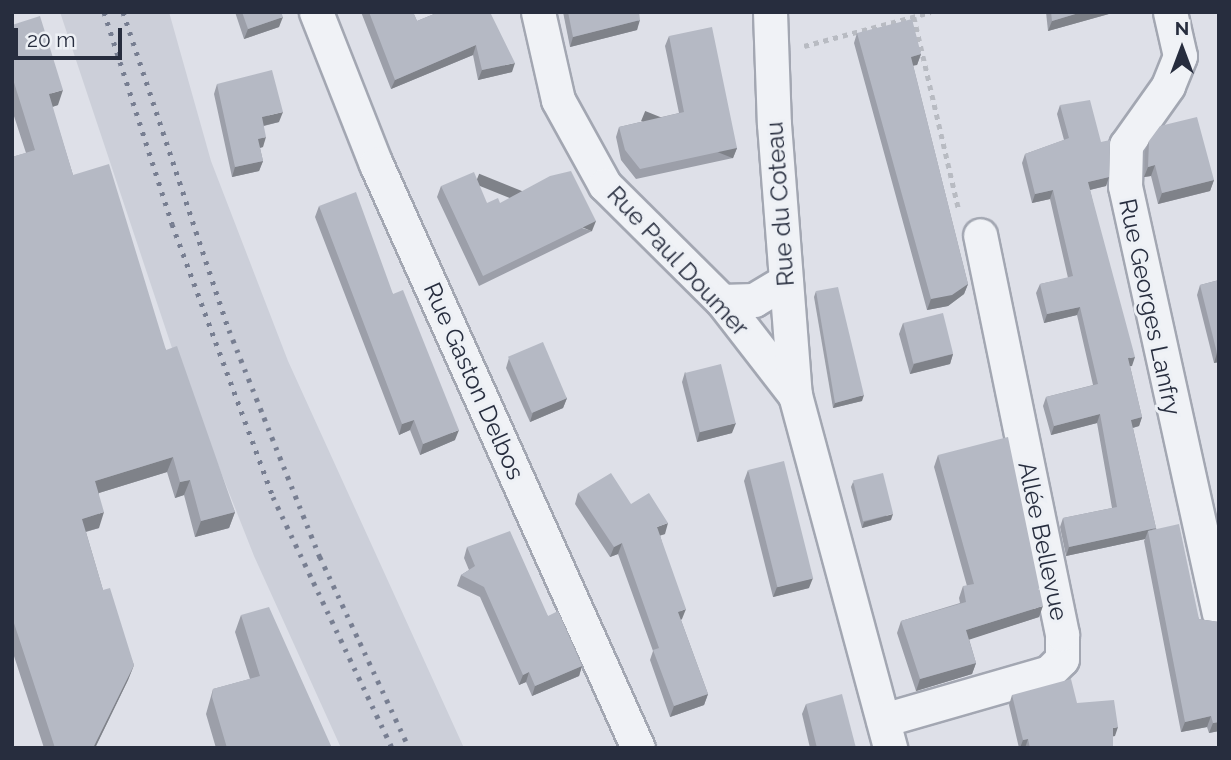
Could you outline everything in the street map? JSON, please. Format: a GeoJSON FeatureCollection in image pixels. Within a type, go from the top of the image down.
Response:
{"type":"FeatureCollection","features":[{"type":"Feature","properties":{"kind":"street","name":"Rue Gaston Delbos"},"geometry":{"type":"LineString","coordinates":[[316,12],[376,164],[638,748]]}},
{"type":"Feature","properties":{"kind":"street","name":"Rue Paul Doumer"},"geometry":{"type":"LineString","coordinates":[[538,12],[558,100],[605,185],[722,301],[795,395],[887,734]]}},
{"type":"Feature","properties":{"kind":"street","name":"Rue du Coteau"},"geometry":{"type":"LineString","coordinates":[[770,12],[795,395]]}},
{"type":"Feature","properties":{"kind":"street","name":"Rue Georges Lanfry"},"geometry":{"type":"LineString","coordinates":[[1170,12],[1180,56],[1168,86],[1126,145],[1125,186],[1219,614]]}},
{"type":"Feature","properties":{"kind":"street","name":"Allée Bellevue"},"geometry":{"type":"LineString","coordinates":[[887,734],[1049,672],[1062,659],[1062,634],[971,230]]}},
{"type":"Feature","properties":{"kind":"street"},"geometry":{"type":"LineString","coordinates":[[722,301],[754,300],[786,281]]}},
{"type":"Feature","properties":{"kind":"path"},"geometry":{"type":"LineString","coordinates":[[772,54],[931,12]]}},
{"type":"Feature","properties":{"kind":"path"},"geometry":{"type":"LineString","coordinates":[[914,17],[971,230]]}},
{"type":"Feature","properties":{"kind":"shaded area"},"geometry":{"type":"Polygon","coordinates":[[[60,12],[169,12],[211,161],[288,361],[464,748],[341,748],[254,556],[172,348],[60,12]]]}},
{"type":"Feature","properties":{"kind":"building"},"geometry":{"type":"Polygon","coordinates":[[[242,12],[281,12],[283,17],[248,29],[242,12]]]}},
{"type":"Feature","properties":{"kind":"building"},"geometry":{"type":"Polygon","coordinates":[[[369,12],[413,12],[417,21],[439,12],[490,12],[515,63],[482,70],[476,45],[395,80],[369,12]]]}},
{"type":"Feature","properties":{"kind":"building"},"geometry":{"type":"Polygon","coordinates":[[[568,12],[639,12],[640,20],[573,37],[568,12]]]}},
{"type":"Feature","properties":{"kind":"building"},"geometry":{"type":"Polygon","coordinates":[[[1051,12],[1082,12],[1052,21],[1051,12]]]}},
{"type":"Feature","properties":{"kind":"building"},"geometry":{"type":"Polygon","coordinates":[[[40,16],[63,90],[49,94],[73,175],[109,164],[166,350],[177,346],[235,512],[201,521],[190,480],[180,482],[173,457],[95,481],[104,512],[82,519],[103,590],[110,588],[134,665],[93,748],[55,748],[12,617],[12,157],[35,150],[12,76],[12,25],[40,16]]]}},
{"type":"Feature","properties":{"kind":"building"},"geometry":{"type":"Polygon","coordinates":[[[912,19],[921,54],[911,57],[968,284],[952,295],[931,299],[857,33],[912,19]]]}},
{"type":"Feature","properties":{"kind":"building"},"geometry":{"type":"Polygon","coordinates":[[[712,27],[737,148],[640,169],[625,150],[619,127],[684,112],[669,36],[712,27]]]}},
{"type":"Feature","properties":{"kind":"building"},"geometry":{"type":"Polygon","coordinates":[[[272,70],[283,112],[262,117],[266,137],[258,139],[263,161],[235,167],[217,84],[272,70]]]}},
{"type":"Feature","properties":{"kind":"building"},"geometry":{"type":"Polygon","coordinates":[[[1090,100],[1101,142],[1110,140],[1109,177],[1088,182],[1135,357],[1128,358],[1142,417],[1131,420],[1156,528],[1069,547],[1063,518],[1117,507],[1100,414],[1054,426],[1046,397],[1098,384],[1080,307],[1047,314],[1040,284],[1073,276],[1053,190],[1035,194],[1025,154],[1069,138],[1060,105],[1090,100]]]}},
{"type":"Feature","properties":{"kind":"building"},"geometry":{"type":"Polygon","coordinates":[[[1197,117],[1214,180],[1162,193],[1155,165],[1148,167],[1149,141],[1160,126],[1197,117]]]}},
{"type":"Feature","properties":{"kind":"building"},"geometry":{"type":"Polygon","coordinates":[[[571,171],[596,221],[483,276],[441,186],[474,172],[487,203],[498,198],[500,203],[550,176],[571,171]]]}},
{"type":"Feature","properties":{"kind":"building"},"geometry":{"type":"Polygon","coordinates":[[[356,192],[393,294],[403,290],[459,430],[423,444],[414,420],[402,424],[319,206],[356,192]]]}},
{"type":"Feature","properties":{"kind":"building"},"geometry":{"type":"Polygon","coordinates":[[[1219,280],[1219,352],[1217,353],[1200,285],[1219,280]]]}},
{"type":"Feature","properties":{"kind":"building"},"geometry":{"type":"Polygon","coordinates":[[[838,287],[864,395],[835,403],[816,291],[838,287]]]}},
{"type":"Feature","properties":{"kind":"building"},"geometry":{"type":"Polygon","coordinates":[[[943,313],[953,354],[913,364],[903,323],[943,313]]]}},
{"type":"Feature","properties":{"kind":"building"},"geometry":{"type":"Polygon","coordinates":[[[543,342],[567,398],[532,413],[508,357],[543,342]]]}},
{"type":"Feature","properties":{"kind":"building"},"geometry":{"type":"Polygon","coordinates":[[[721,364],[736,423],[700,432],[685,373],[721,364]]]}},
{"type":"Feature","properties":{"kind":"building"},"geometry":{"type":"Polygon","coordinates":[[[1008,437],[1043,606],[966,630],[976,663],[920,679],[901,621],[966,602],[963,586],[974,584],[938,455],[1008,437]]]}},
{"type":"Feature","properties":{"kind":"building"},"geometry":{"type":"Polygon","coordinates":[[[784,461],[813,578],[777,587],[748,470],[784,461]]]}},
{"type":"Feature","properties":{"kind":"building"},"geometry":{"type":"Polygon","coordinates":[[[611,473],[631,504],[649,493],[668,523],[657,527],[686,609],[678,612],[708,694],[674,706],[653,650],[659,648],[622,543],[614,547],[578,493],[611,473]]]}},
{"type":"Feature","properties":{"kind":"building"},"geometry":{"type":"Polygon","coordinates":[[[883,473],[893,514],[863,521],[853,480],[883,473]]]}},
{"type":"Feature","properties":{"kind":"building"},"geometry":{"type":"Polygon","coordinates":[[[1179,524],[1199,619],[1219,622],[1219,722],[1213,723],[1211,716],[1185,722],[1148,531],[1179,524]]]}},
{"type":"Feature","properties":{"kind":"building"},"geometry":{"type":"Polygon","coordinates":[[[510,531],[548,616],[558,611],[582,666],[535,686],[529,672],[523,675],[484,587],[461,575],[475,566],[467,547],[510,531]]]}},
{"type":"Feature","properties":{"kind":"building"},"geometry":{"type":"Polygon","coordinates":[[[269,607],[332,748],[227,748],[212,697],[213,689],[260,676],[241,615],[269,607]]]}},
{"type":"Feature","properties":{"kind":"building"},"geometry":{"type":"Polygon","coordinates":[[[1071,679],[1077,703],[1114,700],[1118,727],[1113,728],[1113,748],[1030,748],[1028,739],[1023,740],[1012,695],[1071,679]]]}},
{"type":"Feature","properties":{"kind":"building"},"geometry":{"type":"Polygon","coordinates":[[[842,694],[856,748],[817,748],[806,704],[842,694]]]}},
{"type":"Feature","properties":{"kind":"railway"},"geometry":{"type":"LineString","coordinates":[[104,12],[172,224],[273,497],[392,748]]}},
{"type":"Feature","properties":{"kind":"railway"},"geometry":{"type":"LineString","coordinates":[[123,12],[229,330],[320,557],[409,748]]}}]}
